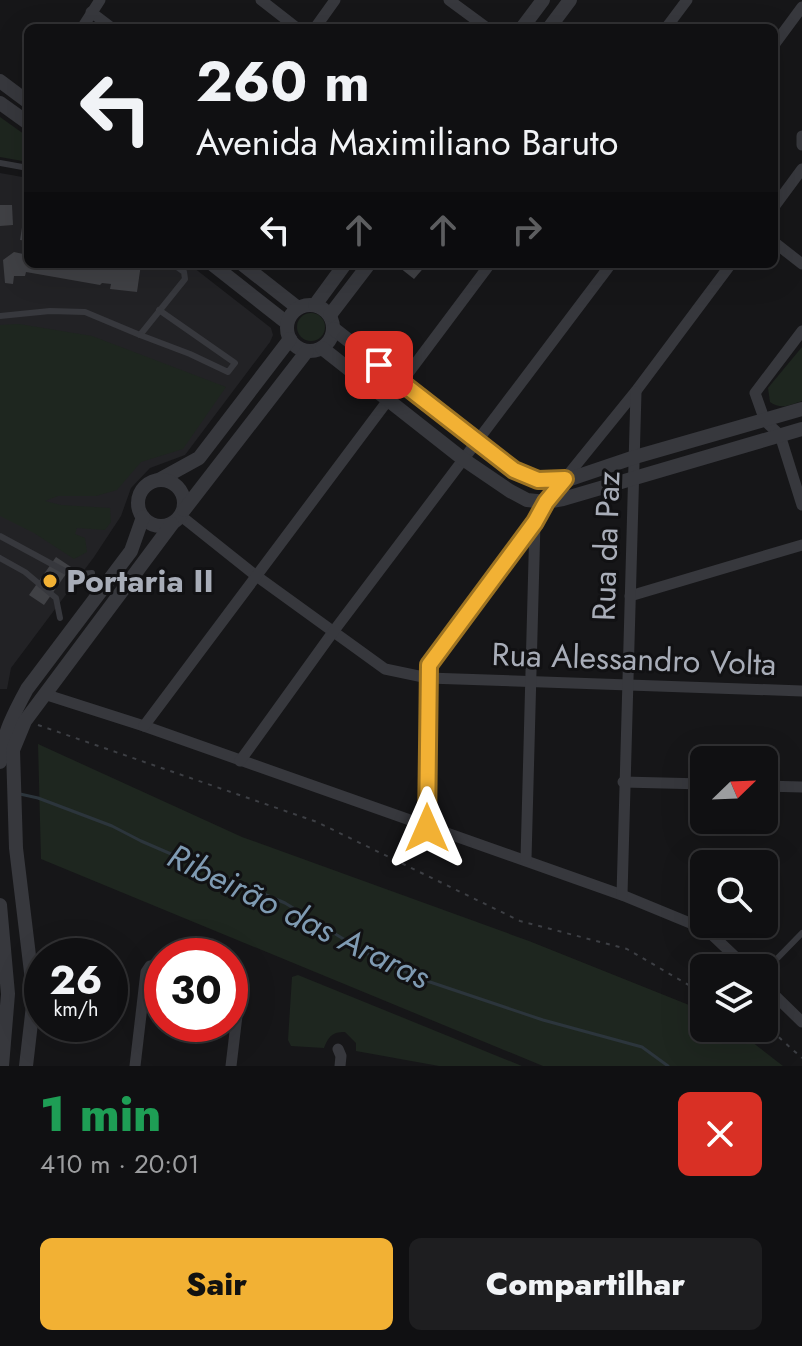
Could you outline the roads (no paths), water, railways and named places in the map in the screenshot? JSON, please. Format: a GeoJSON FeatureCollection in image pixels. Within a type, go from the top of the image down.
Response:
{"type":"FeatureCollection","features":[{"type":"Feature","properties":{"kind":"street"},"geometry":{"type":"LineString","coordinates":[[84,24],[100,0]]}},
{"type":"Feature","properties":{"kind":"street"},"geometry":{"type":"LineString","coordinates":[[261,0],[292,24]]}},
{"type":"Feature","properties":{"kind":"street"},"geometry":{"type":"LineString","coordinates":[[318,24],[335,0]]}},
{"type":"Feature","properties":{"kind":"street"},"geometry":{"type":"LineString","coordinates":[[449,0],[482,24]]}},
{"type":"Feature","properties":{"kind":"street"},"geometry":{"type":"LineString","coordinates":[[525,24],[543,0]]}},
{"type":"Feature","properties":{"kind":"street"},"geometry":{"type":"LineString","coordinates":[[552,24],[570,0]]}},
{"type":"Feature","properties":{"kind":"street"},"geometry":{"type":"LineString","coordinates":[[669,24],[687,0]]}},
{"type":"Feature","properties":{"kind":"street"},"geometry":{"type":"LineString","coordinates":[[778,40],[802,7]]}},
{"type":"Feature","properties":{"kind":"street"},"geometry":{"type":"LineString","coordinates":[[91,12],[107,24]]}},
{"type":"Feature","properties":{"kind":"street"},"geometry":{"type":"LineString","coordinates":[[0,81],[24,99]]}},
{"type":"Feature","properties":{"kind":"street"},"geometry":{"type":"LineString","coordinates":[[0,103],[24,120]]}},
{"type":"Feature","properties":{"kind":"street"},"geometry":{"type":"LineString","coordinates":[[802,136],[802,145]]}},
{"type":"Feature","properties":{"kind":"street"},"geometry":{"type":"LineString","coordinates":[[778,202],[802,169]]}},
{"type":"Feature","properties":{"kind":"street"},"geometry":{"type":"LineString","coordinates":[[778,245],[802,264]]}},
{"type":"Feature","properties":{"kind":"street"},"geometry":{"type":"LineString","coordinates":[[217,268],[287,323],[290,339],[297,347],[314,350],[388,400],[463,459],[527,500],[546,502],[563,499],[802,429]]}},
{"type":"Feature","properties":{"kind":"street"},"geometry":{"type":"LineString","coordinates":[[247,268],[298,308]]}},
{"type":"Feature","properties":{"kind":"street"},"geometry":{"type":"LineString","coordinates":[[287,323],[298,308],[315,305],[342,268]]}},
{"type":"Feature","properties":{"kind":"street"},"geometry":{"type":"LineString","coordinates":[[26,1066],[34,997],[16,848],[13,750],[25,721],[179,517],[314,350],[330,340],[332,322],[366,268]]}},
{"type":"Feature","properties":{"kind":"street"},"geometry":{"type":"LineString","coordinates":[[144,726],[487,268]]}},
{"type":"Feature","properties":{"kind":"street"},"geometry":{"type":"LineString","coordinates":[[240,761],[333,632],[608,268]]}},
{"type":"Feature","properties":{"kind":"street"},"geometry":{"type":"LineString","coordinates":[[427,828],[429,665],[535,522],[546,502],[636,391],[728,268]]}},
{"type":"Feature","properties":{"kind":"street"},"geometry":{"type":"LineString","coordinates":[[315,305],[402,383],[514,470],[538,480],[565,479],[802,409]]}},
{"type":"Feature","properties":{"kind":"street"},"geometry":{"type":"LineString","coordinates":[[802,331],[755,393],[765,421],[780,435],[802,505]]}},
{"type":"Feature","properties":{"kind":"street"},"geometry":{"type":"LineString","coordinates":[[179,517],[155,526],[139,510],[140,494],[151,483],[199,458],[290,339]]}},
{"type":"Feature","properties":{"kind":"street","name":"Rua da Paz"},"geometry":{"type":"LineString","coordinates":[[622,895],[636,391]]}},
{"type":"Feature","properties":{"kind":"street"},"geometry":{"type":"LineString","coordinates":[[159,480],[180,489],[183,495],[179,517]]}},
{"type":"Feature","properties":{"kind":"street"},"geometry":{"type":"LineString","coordinates":[[0,762],[14,713],[27,689],[131,551],[143,517]]}},
{"type":"Feature","properties":{"kind":"street","name":"Rua Alessandro Volta"},"geometry":{"type":"LineString","coordinates":[[179,517],[385,669],[428,678],[802,691]]}},
{"type":"Feature","properties":{"kind":"street"},"geometry":{"type":"LineString","coordinates":[[526,859],[535,522]]}},
{"type":"Feature","properties":{"kind":"street"},"geometry":{"type":"LineString","coordinates":[[630,596],[802,545]]}},
{"type":"Feature","properties":{"kind":"street"},"geometry":{"type":"LineString","coordinates":[[44,694],[144,726],[622,895],[707,930],[732,954]]}},
{"type":"Feature","properties":{"kind":"street"},"geometry":{"type":"LineString","coordinates":[[623,782],[690,784]]}},
{"type":"Feature","properties":{"kind":"street"},"geometry":{"type":"LineString","coordinates":[[778,786],[802,787]]}},
{"type":"Feature","properties":{"kind":"street"},"geometry":{"type":"LineString","coordinates":[[0,905],[8,994],[2,1066]]}},
{"type":"Feature","properties":{"kind":"street"},"geometry":{"type":"LineString","coordinates":[[135,1066],[144,989]]}},
{"type":"Feature","properties":{"kind":"street"},"geometry":{"type":"LineString","coordinates":[[778,999],[802,1022]]}},
{"type":"Feature","properties":{"kind":"street"},"geometry":{"type":"LineString","coordinates":[[231,1066],[234,1042]]}},
{"type":"Feature","properties":{"kind":"street"},"geometry":{"type":"LineString","coordinates":[[338,1049],[340,1066]]}},
{"type":"Feature","properties":{"kind":"lane"},"geometry":{"type":"LineString","coordinates":[[0,163],[24,167]]}},
{"type":"Feature","properties":{"kind":"lane"},"geometry":{"type":"LineString","coordinates":[[140,335],[185,279],[184,272],[178,268]]}},
{"type":"Feature","properties":{"kind":"lane"},"geometry":{"type":"LineString","coordinates":[[0,316],[50,311],[85,312],[228,372],[235,363],[159,310]]}},
{"type":"Feature","properties":{"kind":"lane"},"geometry":{"type":"LineString","coordinates":[[190,354],[200,339]]}},
{"type":"Feature","properties":{"kind":"lane"},"geometry":{"type":"LineString","coordinates":[[212,365],[220,352]]}},
{"type":"Feature","properties":{"kind":"lane"},"geometry":{"type":"LineString","coordinates":[[0,536],[72,575],[92,573]]}},
{"type":"Feature","properties":{"kind":"lane"},"geometry":{"type":"LineString","coordinates":[[0,558],[25,572],[56,598],[60,618]]}},
{"type":"Feature","properties":{"kind":"lane"},"geometry":{"type":"LineString","coordinates":[[778,958],[802,933]]}},
{"type":"Feature","properties":{"kind":"waterway","name":"Ribeirão das Araras"},"geometry":{"type":"LineString","coordinates":[[20,794],[112,826],[285,903],[376,959],[430,982],[543,1020],[642,1047],[668,1066]]}},
{"type":"Feature","properties":{"kind":"place","name":"Portaria II"},"geometry":{"type":"Point","coordinates":[50,581]}}]}
